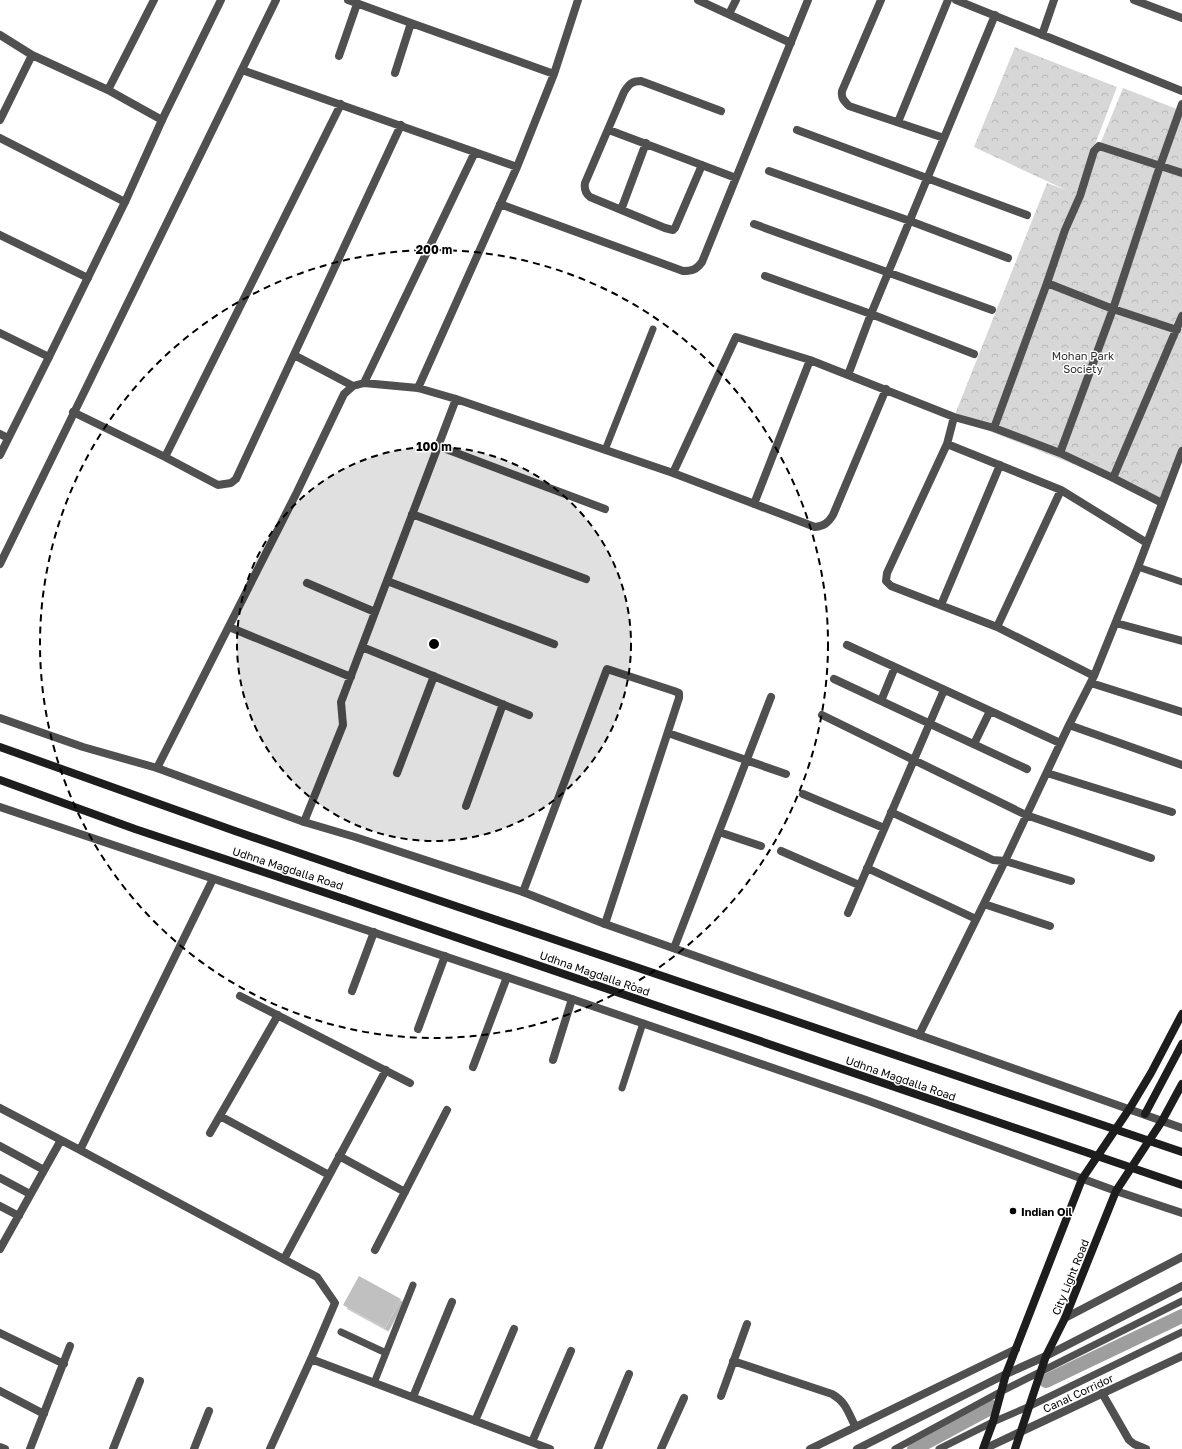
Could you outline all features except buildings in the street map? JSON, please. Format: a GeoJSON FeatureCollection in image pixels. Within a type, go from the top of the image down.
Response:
{"type":"FeatureCollection","features":[{"type":"Feature","properties":{"kind":"main road","name":"Udhna Magdalla Road"},"geometry":{"type":"LineString","coordinates":[[0,747],[349,870],[1182,1152]]}},
{"type":"Feature","properties":{"kind":"main road","name":"Udhna Magdalla Road"},"geometry":{"type":"LineString","coordinates":[[0,780],[135,830],[344,899],[1182,1185]]}},
{"type":"Feature","properties":{"kind":"main road"},"geometry":{"type":"LineString","coordinates":[[983,1449],[1006,1374],[1082,1179],[1130,1108],[1151,1073],[1182,1014]]}},
{"type":"Feature","properties":{"kind":"main road"},"geometry":{"type":"LineString","coordinates":[[1145,1114],[1182,1044]]}},
{"type":"Feature","properties":{"kind":"main road","name":"City Light Road"},"geometry":{"type":"LineString","coordinates":[[1015,1449],[1046,1356],[1065,1318],[1116,1191],[1162,1121],[1182,1084]]}},
{"type":"Feature","properties":{"kind":"street"},"geometry":{"type":"LineString","coordinates":[[108,90],[154,0]]}},
{"type":"Feature","properties":{"kind":"street"},"geometry":{"type":"LineString","coordinates":[[0,455],[125,202],[162,120],[221,0]]}},
{"type":"Feature","properties":{"kind":"street"},"geometry":{"type":"LineString","coordinates":[[0,564],[73,412],[276,0]]}},
{"type":"Feature","properties":{"kind":"street"},"geometry":{"type":"LineString","coordinates":[[348,0],[554,74]]}},
{"type":"Feature","properties":{"kind":"street"},"geometry":{"type":"LineString","coordinates":[[418,388],[517,167],[554,74],[578,0]]}},
{"type":"Feature","properties":{"kind":"street"},"geometry":{"type":"LineString","coordinates":[[698,0],[790,43]]}},
{"type":"Feature","properties":{"kind":"street"},"geometry":{"type":"LineString","coordinates":[[729,14],[736,0]]}},
{"type":"Feature","properties":{"kind":"street"},"geometry":{"type":"LineString","coordinates":[[500,204],[683,271],[697,269],[702,262],[808,0]]}},
{"type":"Feature","properties":{"kind":"street"},"geometry":{"type":"LineString","coordinates":[[882,0],[842,91],[844,102],[849,106],[944,138]]}},
{"type":"Feature","properties":{"kind":"street"},"geometry":{"type":"LineString","coordinates":[[898,122],[948,0]]}},
{"type":"Feature","properties":{"kind":"street"},"geometry":{"type":"LineString","coordinates":[[956,0],[975,4],[994,15],[1042,35],[1182,90]]}},
{"type":"Feature","properties":{"kind":"street"},"geometry":{"type":"LineString","coordinates":[[1042,35],[1054,0]]}},
{"type":"Feature","properties":{"kind":"street"},"geometry":{"type":"LineString","coordinates":[[1134,0],[1182,18]]}},
{"type":"Feature","properties":{"kind":"street"},"geometry":{"type":"LineString","coordinates":[[339,56],[357,4]]}},
{"type":"Feature","properties":{"kind":"street"},"geometry":{"type":"LineString","coordinates":[[848,375],[871,314],[994,15]]}},
{"type":"Feature","properties":{"kind":"street"},"geometry":{"type":"LineString","coordinates":[[395,73],[410,23]]}},
{"type":"Feature","properties":{"kind":"street"},"geometry":{"type":"LineString","coordinates":[[0,36],[32,56],[108,90],[162,120]]}},
{"type":"Feature","properties":{"kind":"street"},"geometry":{"type":"LineString","coordinates":[[0,120],[32,56]]}},
{"type":"Feature","properties":{"kind":"street"},"geometry":{"type":"LineString","coordinates":[[242,70],[517,167]]}},
{"type":"Feature","properties":{"kind":"street"},"geometry":{"type":"LineString","coordinates":[[702,165],[673,230],[590,197],[586,194],[584,188],[624,92],[631,83],[635,81],[641,82],[720,111]]}},
{"type":"Feature","properties":{"kind":"street"},"geometry":{"type":"LineString","coordinates":[[165,457],[341,104]]}},
{"type":"Feature","properties":{"kind":"street"},"geometry":{"type":"LineString","coordinates":[[1060,453],[1113,309],[1182,104]]}},
{"type":"Feature","properties":{"kind":"street"},"geometry":{"type":"LineString","coordinates":[[73,412],[218,485],[231,483],[236,479],[401,126]]}},
{"type":"Feature","properties":{"kind":"street"},"geometry":{"type":"LineString","coordinates":[[608,130],[736,178]]}},
{"type":"Feature","properties":{"kind":"street"},"geometry":{"type":"LineString","coordinates":[[797,130],[1027,215]]}},
{"type":"Feature","properties":{"kind":"street"},"geometry":{"type":"LineString","coordinates":[[0,138],[125,202]]}},
{"type":"Feature","properties":{"kind":"street"},"geometry":{"type":"LineString","coordinates":[[621,210],[646,143]]}},
{"type":"Feature","properties":{"kind":"street"},"geometry":{"type":"LineString","coordinates":[[994,428],[1065,230],[1080,196],[1094,151],[1100,146],[1182,173]]}},
{"type":"Feature","properties":{"kind":"street"},"geometry":{"type":"LineString","coordinates":[[364,383],[475,152]]}},
{"type":"Feature","properties":{"kind":"street"},"geometry":{"type":"LineString","coordinates":[[769,171],[910,221],[1008,258]]}},
{"type":"Feature","properties":{"kind":"street"},"geometry":{"type":"LineString","coordinates":[[754,224],[992,310]]}},
{"type":"Feature","properties":{"kind":"street"},"geometry":{"type":"LineString","coordinates":[[0,235],[88,278]]}},
{"type":"Feature","properties":{"kind":"street"},"geometry":{"type":"LineString","coordinates":[[765,276],[871,314],[974,354]]}},
{"type":"Feature","properties":{"kind":"street"},"geometry":{"type":"LineString","coordinates":[[1047,283],[1113,309],[1177,330]]}},
{"type":"Feature","properties":{"kind":"street"},"geometry":{"type":"LineString","coordinates":[[1114,478],[1182,316]]}},
{"type":"Feature","properties":{"kind":"street"},"geometry":{"type":"LineString","coordinates":[[0,333],[49,358]]}},
{"type":"Feature","properties":{"kind":"street"},"geometry":{"type":"LineString","coordinates":[[673,474],[736,337],[810,360],[954,417],[994,428],[1060,453],[1114,478],[1162,503]]}},
{"type":"Feature","properties":{"kind":"street"},"geometry":{"type":"LineString","coordinates":[[294,356],[353,386]]}},
{"type":"Feature","properties":{"kind":"street"},"geometry":{"type":"LineString","coordinates":[[754,504],[810,360]]}},
{"type":"Feature","properties":{"kind":"street"},"geometry":{"type":"LineString","coordinates":[[157,768],[298,492],[344,394],[353,386],[364,383],[418,388],[456,398],[673,474],[815,527],[822,526],[828,522],[833,515],[886,389]]}},
{"type":"Feature","properties":{"kind":"street"},"geometry":{"type":"LineString","coordinates":[[304,822],[343,725],[341,702],[456,398]]}},
{"type":"Feature","properties":{"kind":"street"},"geometry":{"type":"LineString","coordinates":[[954,417],[947,444],[886,578],[888,584],[997,627],[1093,680],[1182,712]]}},
{"type":"Feature","properties":{"kind":"street"},"geometry":{"type":"LineString","coordinates":[[0,434],[8,438]]}},
{"type":"Feature","properties":{"kind":"street"},"geometry":{"type":"LineString","coordinates":[[947,444],[1062,490],[1147,543]]}},
{"type":"Feature","properties":{"kind":"street"},"geometry":{"type":"LineString","coordinates":[[438,446],[605,509]]}},
{"type":"Feature","properties":{"kind":"street"},"geometry":{"type":"LineString","coordinates":[[919,1034],[1005,861],[1069,725],[1093,680],[1162,503],[1179,467],[1182,451]]}},
{"type":"Feature","properties":{"kind":"street"},"geometry":{"type":"LineString","coordinates":[[941,605],[1000,465]]}},
{"type":"Feature","properties":{"kind":"street"},"geometry":{"type":"LineString","coordinates":[[997,627],[1062,490]]}},
{"type":"Feature","properties":{"kind":"street"},"geometry":{"type":"LineString","coordinates":[[412,514],[586,578]]}},
{"type":"Feature","properties":{"kind":"street"},"geometry":{"type":"LineString","coordinates":[[387,581],[554,644]]}},
{"type":"Feature","properties":{"kind":"street"},"geometry":{"type":"LineString","coordinates":[[307,583],[375,612]]}},
{"type":"Feature","properties":{"kind":"street"},"geometry":{"type":"LineString","coordinates":[[1116,623],[1182,641]]}},
{"type":"Feature","properties":{"kind":"street"},"geometry":{"type":"LineString","coordinates":[[229,627],[350,677]]}},
{"type":"Feature","properties":{"kind":"street"},"geometry":{"type":"LineString","coordinates":[[847,645],[1060,744]]}},
{"type":"Feature","properties":{"kind":"street"},"geometry":{"type":"LineString","coordinates":[[362,646],[529,714]]}},
{"type":"Feature","properties":{"kind":"street"},"geometry":{"type":"LineString","coordinates":[[881,701],[895,667]]}},
{"type":"Feature","properties":{"kind":"street"},"geometry":{"type":"LineString","coordinates":[[523,892],[606,669],[674,691],[678,693],[680,698],[605,924]]}},
{"type":"Feature","properties":{"kind":"street"},"geometry":{"type":"LineString","coordinates":[[397,773],[434,676]]}},
{"type":"Feature","properties":{"kind":"street"},"geometry":{"type":"LineString","coordinates":[[834,679],[1027,769]]}},
{"type":"Feature","properties":{"kind":"street"},"geometry":{"type":"LineString","coordinates":[[848,913],[944,690]]}},
{"type":"Feature","properties":{"kind":"street"},"geometry":{"type":"LineString","coordinates":[[674,948],[771,697]]}},
{"type":"Feature","properties":{"kind":"street"},"geometry":{"type":"LineString","coordinates":[[466,806],[503,704]]}},
{"type":"Feature","properties":{"kind":"street"},"geometry":{"type":"LineString","coordinates":[[974,744],[990,711]]}},
{"type":"Feature","properties":{"kind":"street"},"geometry":{"type":"LineString","coordinates":[[822,714],[1026,815],[1151,858]]}},
{"type":"Feature","properties":{"kind":"street"},"geometry":{"type":"LineString","coordinates":[[0,718],[83,747],[157,768],[304,822],[356,837],[523,892],[605,924],[1130,1108],[1182,1128]]}},
{"type":"Feature","properties":{"kind":"street"},"geometry":{"type":"LineString","coordinates":[[1069,725],[1182,765]]}},
{"type":"Feature","properties":{"kind":"street"},"geometry":{"type":"LineString","coordinates":[[668,733],[786,774]]}},
{"type":"Feature","properties":{"kind":"street"},"geometry":{"type":"LineString","coordinates":[[1047,773],[1172,812]]}},
{"type":"Feature","properties":{"kind":"street"},"geometry":{"type":"LineString","coordinates":[[803,794],[884,828]]}},
{"type":"Feature","properties":{"kind":"street"},"geometry":{"type":"LineString","coordinates":[[0,807],[643,1023],[866,1100],[1082,1179],[1182,1213]]}},
{"type":"Feature","properties":{"kind":"street"},"geometry":{"type":"LineString","coordinates":[[891,812],[993,860],[1005,861],[1070,881]]}},
{"type":"Feature","properties":{"kind":"street"},"geometry":{"type":"LineString","coordinates":[[719,832],[761,846]]}},
{"type":"Feature","properties":{"kind":"street"},"geometry":{"type":"LineString","coordinates":[[781,851],[860,885]]}},
{"type":"Feature","properties":{"kind":"street"},"geometry":{"type":"LineString","coordinates":[[867,868],[976,919]]}},
{"type":"Feature","properties":{"kind":"street"},"geometry":{"type":"LineString","coordinates":[[80,1150],[213,879]]}},
{"type":"Feature","properties":{"kind":"street"},"geometry":{"type":"LineString","coordinates":[[984,904],[1050,926]]}},
{"type":"Feature","properties":{"kind":"street"},"geometry":{"type":"LineString","coordinates":[[352,991],[374,932]]}},
{"type":"Feature","properties":{"kind":"street"},"geometry":{"type":"LineString","coordinates":[[418,1030],[446,956]]}},
{"type":"Feature","properties":{"kind":"street"},"geometry":{"type":"LineString","coordinates":[[474,1067],[507,977]]}},
{"type":"Feature","properties":{"kind":"street"},"geometry":{"type":"LineString","coordinates":[[240,996],[410,1083]]}},
{"type":"Feature","properties":{"kind":"street"},"geometry":{"type":"LineString","coordinates":[[553,1060],[572,999]]}},
{"type":"Feature","properties":{"kind":"street"},"geometry":{"type":"LineString","coordinates":[[210,1134],[278,1015]]}},
{"type":"Feature","properties":{"kind":"street"},"geometry":{"type":"LineString","coordinates":[[284,1259],[386,1070]]}},
{"type":"Feature","properties":{"kind":"street"},"geometry":{"type":"LineString","coordinates":[[0,1108],[317,1277],[336,1303],[270,1449]]}},
{"type":"Feature","properties":{"kind":"street"},"geometry":{"type":"LineString","coordinates":[[375,1250],[447,1110]]}},
{"type":"Feature","properties":{"kind":"street"},"geometry":{"type":"LineString","coordinates":[[220,1116],[329,1175]]}},
{"type":"Feature","properties":{"kind":"street"},"geometry":{"type":"LineString","coordinates":[[0,1249],[3,1238],[19,1216],[60,1140]]}},
{"type":"Feature","properties":{"kind":"street"},"geometry":{"type":"LineString","coordinates":[[0,1146],[44,1170]]}},
{"type":"Feature","properties":{"kind":"street"},"geometry":{"type":"LineString","coordinates":[[340,1156],[405,1192]]}},
{"type":"Feature","properties":{"kind":"street"},"geometry":{"type":"LineString","coordinates":[[0,1178],[30,1194]]}},
{"type":"Feature","properties":{"kind":"street"},"geometry":{"type":"LineString","coordinates":[[0,1206],[19,1216]]}},
{"type":"Feature","properties":{"kind":"street"},"geometry":{"type":"LineString","coordinates":[[1065,1318],[1182,1257]]}},
{"type":"Feature","properties":{"kind":"street"},"geometry":{"type":"LineString","coordinates":[[857,1449],[1006,1374],[1046,1356],[1182,1286]]}},
{"type":"Feature","properties":{"kind":"street"},"geometry":{"type":"LineString","coordinates":[[412,1397],[452,1302]]}},
{"type":"Feature","properties":{"kind":"street"},"geometry":{"type":"LineString","coordinates":[[721,1396],[747,1324]]}},
{"type":"Feature","properties":{"kind":"street"},"geometry":{"type":"LineString","coordinates":[[475,1421],[514,1329]]}},
{"type":"Feature","properties":{"kind":"street"},"geometry":{"type":"LineString","coordinates":[[0,1333],[64,1364]]}},
{"type":"Feature","properties":{"kind":"street"},"geometry":{"type":"LineString","coordinates":[[30,1449],[70,1346]]}},
{"type":"Feature","properties":{"kind":"street"},"geometry":{"type":"LineString","coordinates":[[810,1449],[1016,1349]]}},
{"type":"Feature","properties":{"kind":"street"},"geometry":{"type":"LineString","coordinates":[[532,1442],[572,1351]]}},
{"type":"Feature","properties":{"kind":"street","name":"Canal Corridor"},"geometry":{"type":"LineString","coordinates":[[983,1449],[1182,1356]]}},
{"type":"Feature","properties":{"kind":"street"},"geometry":{"type":"LineString","coordinates":[[312,1359],[550,1449]]}},
{"type":"Feature","properties":{"kind":"street"},"geometry":{"type":"LineString","coordinates":[[733,1361],[832,1394],[840,1399],[845,1405],[856,1426]]}},
{"type":"Feature","properties":{"kind":"street"},"geometry":{"type":"LineString","coordinates":[[598,1449],[629,1374]]}},
{"type":"Feature","properties":{"kind":"street"},"geometry":{"type":"LineString","coordinates":[[113,1449],[140,1381]]}},
{"type":"Feature","properties":{"kind":"street"},"geometry":{"type":"LineString","coordinates":[[0,1391],[44,1414]]}},
{"type":"Feature","properties":{"kind":"street"},"geometry":{"type":"LineString","coordinates":[[1102,1393],[1129,1440],[1146,1449]]}},
{"type":"Feature","properties":{"kind":"street"},"geometry":{"type":"LineString","coordinates":[[661,1449],[684,1398]]}},
{"type":"Feature","properties":{"kind":"street"},"geometry":{"type":"LineString","coordinates":[[194,1449],[209,1411]]}},
{"type":"Feature","properties":{"kind":"street"},"geometry":{"type":"LineString","coordinates":[[0,1447],[5,1449]]}},
{"type":"Feature","properties":{"kind":"lane"},"geometry":{"type":"LineString","coordinates":[[605,450],[653,329]]}},
{"type":"Feature","properties":{"kind":"lane"},"geometry":{"type":"LineString","coordinates":[[1138,567],[1182,582]]}},
{"type":"Feature","properties":{"kind":"lane"},"geometry":{"type":"LineString","coordinates":[[622,1088],[643,1023]]}},
{"type":"Feature","properties":{"kind":"lane"},"geometry":{"type":"LineString","coordinates":[[374,1383],[413,1285]]}},
{"type":"Feature","properties":{"kind":"lane"},"geometry":{"type":"LineString","coordinates":[[895,1449],[1000,1392],[1182,1301]]}},
{"type":"Feature","properties":{"kind":"lane"},"geometry":{"type":"LineString","coordinates":[[341,1332],[386,1353]]}},
{"type":"Feature","properties":{"kind":"lane"},"geometry":{"type":"LineString","coordinates":[[939,1449],[992,1422],[1030,1406],[1182,1332]]}},
{"type":"Feature","properties":{"kind":"green space","name":"Mohan Park Society"},"geometry":{"type":"Polygon","coordinates":[[[1015,47],[1117,87],[1076,194],[1079,196],[1123,88],[1182,111],[1182,451],[1163,500],[954,417],[1047,183],[1066,190],[974,147],[1015,47]]]}},
{"type":"Feature","properties":{"kind":"waterway"},"geometry":{"type":"LineString","coordinates":[[1046,1381],[1182,1316]]}},
{"type":"Feature","properties":{"kind":"waterway"},"geometry":{"type":"LineString","coordinates":[[914,1449],[992,1407]]}},
{"type":"Feature","properties":{"kind":"place","name":"Indian Oil"},"geometry":{"type":"Point","coordinates":[1013,1211]}}]}
